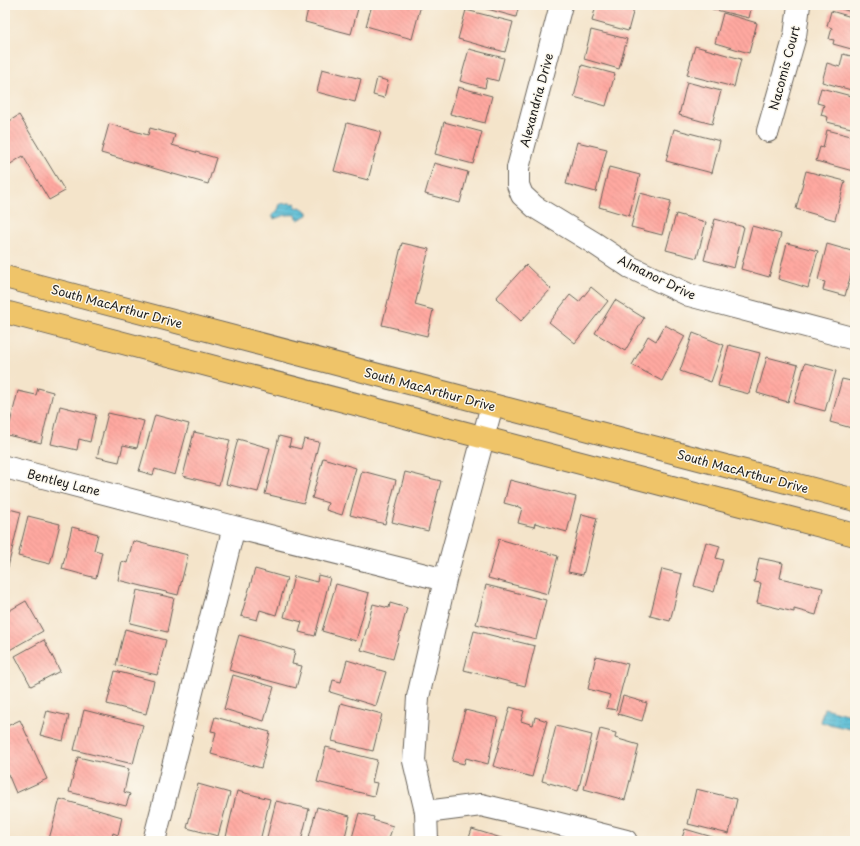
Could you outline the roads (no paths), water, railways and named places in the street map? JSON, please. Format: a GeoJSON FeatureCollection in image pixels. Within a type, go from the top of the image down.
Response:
{"type":"FeatureCollection","features":[{"type":"Feature","properties":{"kind":"main road","name":"South MacArthur Drive"},"geometry":{"type":"LineString","coordinates":[[5,277],[855,500]]}},
{"type":"Feature","properties":{"kind":"main road"},"geometry":{"type":"LineString","coordinates":[[5,312],[855,535]]}},
{"type":"Feature","properties":{"kind":"street","name":"Alexandria Drive"},"geometry":{"type":"LineString","coordinates":[[522,195],[518,185],[518,168],[562,5]]}},
{"type":"Feature","properties":{"kind":"street","name":"Nacomis Court"},"geometry":{"type":"LineString","coordinates":[[768,131],[795,36],[799,5]]}},
{"type":"Feature","properties":{"kind":"street","name":"Almanor Drive"},"geometry":{"type":"LineString","coordinates":[[522,195],[535,207],[630,267],[689,295],[855,339]]}},
{"type":"Feature","properties":{"kind":"street"},"geometry":{"type":"LineString","coordinates":[[428,841],[426,812],[414,761],[418,697],[445,580],[492,405]]}},
{"type":"Feature","properties":{"kind":"street","name":"Bentley Lane"},"geometry":{"type":"LineString","coordinates":[[5,467],[445,580]]}},
{"type":"Feature","properties":{"kind":"street"},"geometry":{"type":"LineString","coordinates":[[154,841],[234,527]]}},
{"type":"Feature","properties":{"kind":"street"},"geometry":{"type":"LineString","coordinates":[[426,812],[481,806],[540,819],[626,841]]}},
{"type":"Feature","properties":{"kind":"water"},"geometry":{"type":"Polygon","coordinates":[[[295,203],[297,208],[300,207],[308,212],[308,215],[298,220],[296,215],[274,219],[272,216],[278,210],[280,204],[295,203]]]}},
{"type":"Feature","properties":{"kind":"water"},"geometry":{"type":"Polygon","coordinates":[[[824,708],[853,716],[850,729],[820,722],[824,708]]]}}]}
